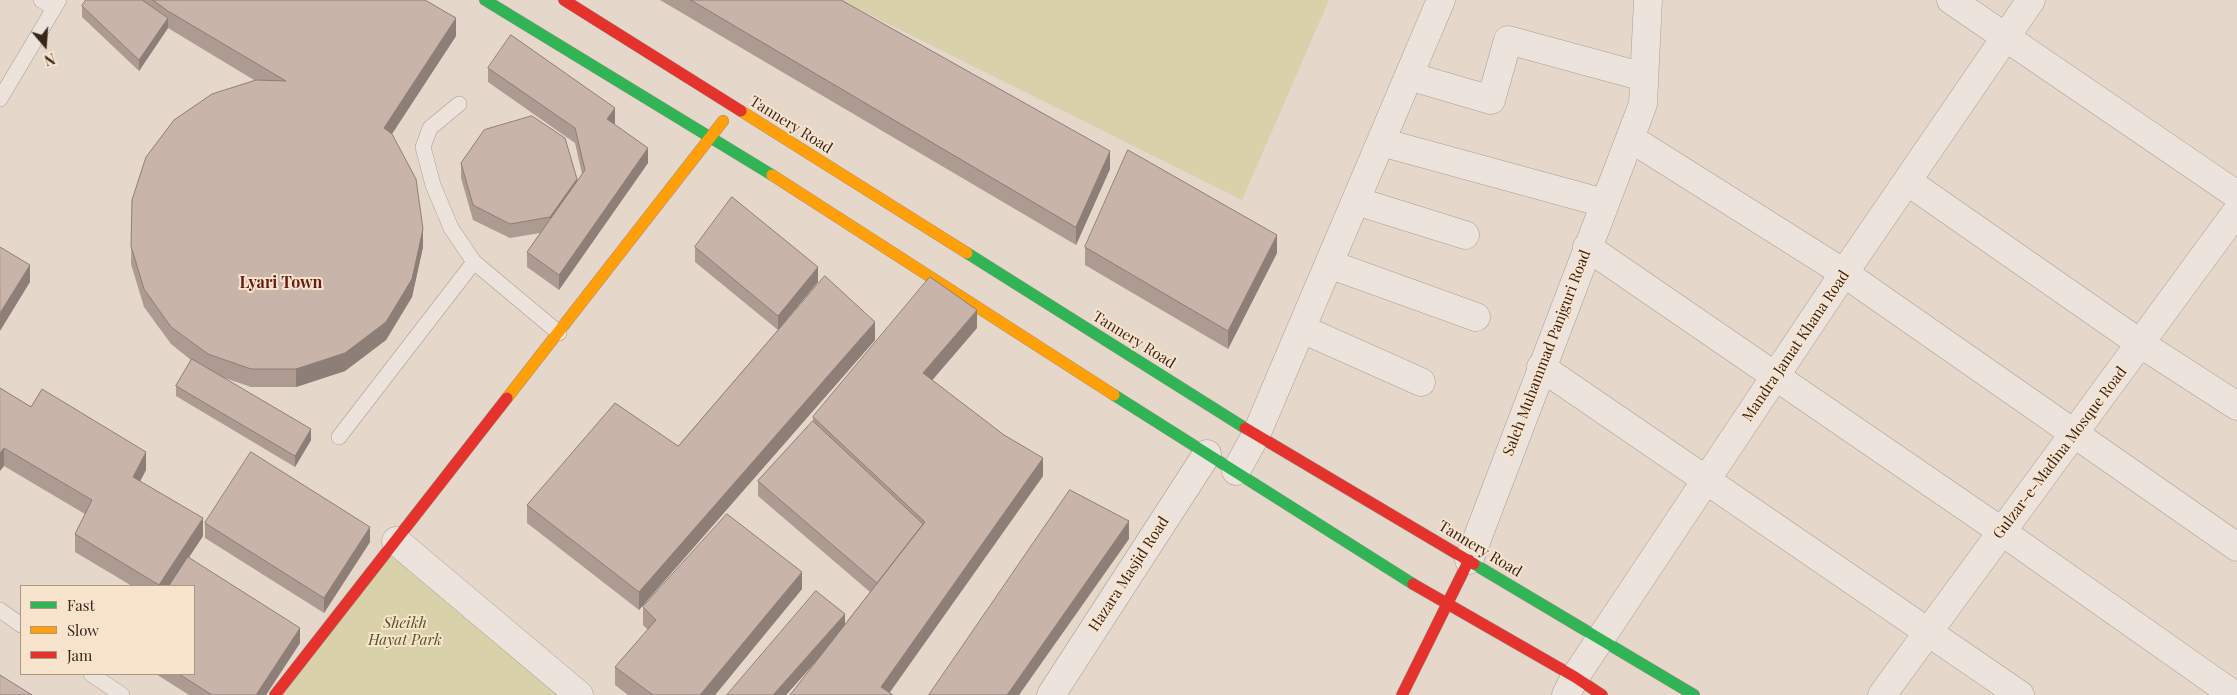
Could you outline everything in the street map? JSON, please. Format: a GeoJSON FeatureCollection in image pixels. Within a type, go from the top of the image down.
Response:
{"type":"FeatureCollection","features":[{"type":"Feature","properties":{"kind":"main road"},"geometry":{"type":"LineString","coordinates":[[485,0],[713,137],[1570,686],[1602,695]]}},
{"type":"Feature","properties":{"kind":"main road","name":"Tannery Road"},"geometry":{"type":"LineString","coordinates":[[564,0],[1256,435],[1694,695]]}},
{"type":"Feature","properties":{"kind":"main road"},"geometry":{"type":"LineString","coordinates":[[275,695],[713,137],[733,106]]}},
{"type":"Feature","properties":{"kind":"main road","name":"Saleh Muhammad Panjguri Road"},"geometry":{"type":"LineString","coordinates":[[1402,695],[1469,560]]}},
{"type":"Feature","properties":{"kind":"street"},"geometry":{"type":"LineString","coordinates":[[1236,471],[1256,435],[1441,0]]}},
{"type":"Feature","properties":{"kind":"street","name":"Saleh Muhammad Panjguri Road"},"geometry":{"type":"LineString","coordinates":[[1469,560],[1540,367],[1643,104],[1648,0]]}},
{"type":"Feature","properties":{"kind":"street"},"geometry":{"type":"LineString","coordinates":[[1951,0],[2237,195]]}},
{"type":"Feature","properties":{"kind":"street","name":"Mandra Jamat Khana Road"},"geometry":{"type":"LineString","coordinates":[[1570,686],[1844,273],[2030,0]]}},
{"type":"Feature","properties":{"kind":"street"},"geometry":{"type":"LineString","coordinates":[[1409,76],[1491,100],[1508,40],[1644,76]]}},
{"type":"Feature","properties":{"kind":"street"},"geometry":{"type":"LineString","coordinates":[[1630,138],[1844,273],[2237,548]]}},
{"type":"Feature","properties":{"kind":"street"},"geometry":{"type":"LineString","coordinates":[[1381,142],[1604,203]]}},
{"type":"Feature","properties":{"kind":"street"},"geometry":{"type":"LineString","coordinates":[[1907,181],[2141,344],[2237,406]]}},
{"type":"Feature","properties":{"kind":"street"},"geometry":{"type":"LineString","coordinates":[[1356,201],[1465,234]]}},
{"type":"Feature","properties":{"kind":"street","name":"Gulzar-e-Madina Mosque Road"},"geometry":{"type":"LineString","coordinates":[[1882,695],[2237,211]]}},
{"type":"Feature","properties":{"kind":"street"},"geometry":{"type":"LineString","coordinates":[[1587,247],[2236,695]]}},
{"type":"Feature","properties":{"kind":"street"},"geometry":{"type":"LineString","coordinates":[[1329,264],[1476,317]]}},
{"type":"Feature","properties":{"kind":"street"},"geometry":{"type":"LineString","coordinates":[[1302,329],[1420,382]]}},
{"type":"Feature","properties":{"kind":"street"},"geometry":{"type":"LineString","coordinates":[[1540,367],[2020,695]]}},
{"type":"Feature","properties":{"kind":"street","name":"Hazara Masjid Road"},"geometry":{"type":"LineString","coordinates":[[1051,695],[1207,454]]}},
{"type":"Feature","properties":{"kind":"street"},"geometry":{"type":"LineString","coordinates":[[396,541],[579,695]]}},
{"type":"Feature","properties":{"kind":"lane"},"geometry":{"type":"LineString","coordinates":[[0,99],[56,4],[41,0]]}},
{"type":"Feature","properties":{"kind":"lane"},"geometry":{"type":"LineString","coordinates":[[459,104],[430,128],[423,147],[434,185],[451,228],[474,262],[559,333]]}},
{"type":"Feature","properties":{"kind":"lane"},"geometry":{"type":"LineString","coordinates":[[339,437],[474,262]]}},
{"type":"Feature","properties":{"kind":"lane"},"geometry":{"type":"LineString","coordinates":[[0,610],[20,624]]}},
{"type":"Feature","properties":{"kind":"lane"},"geometry":{"type":"LineString","coordinates":[[92,675],[122,695]]}},
{"type":"Feature","properties":{"kind":"green space"},"geometry":{"type":"Polygon","coordinates":[[[840,0],[1329,0],[1242,200],[840,0]]]}},
{"type":"Feature","properties":{"kind":"green space","name":"Sheikh Hayat Park"},"geometry":{"type":"Polygon","coordinates":[[[396,541],[579,695],[275,695],[396,541]]]}},
{"type":"Feature","properties":{"kind":"building"},"geometry":{"type":"Polygon","coordinates":[[[86,0],[142,0],[168,18],[139,60],[82,6],[86,0]]]}},
{"type":"Feature","properties":{"kind":"building"},"geometry":{"type":"Polygon","coordinates":[[[153,0],[425,0],[456,18],[384,128],[392,134],[416,179],[423,229],[412,279],[386,322],[345,353],[296,369],[251,369],[208,354],[171,327],[144,289],[131,246],[132,200],[146,157],[174,120],[212,94],[256,80],[286,81],[168,11],[153,0]]]}},
{"type":"Feature","properties":{"kind":"building"},"geometry":{"type":"Polygon","coordinates":[[[691,0],[841,0],[1110,151],[1076,227],[691,0]]]}},
{"type":"Feature","properties":{"kind":"building"},"geometry":{"type":"Polygon","coordinates":[[[511,35],[615,108],[607,119],[648,148],[559,275],[527,252],[585,170],[575,128],[488,68],[511,35]]]}},
{"type":"Feature","properties":{"kind":"building"},"geometry":{"type":"Polygon","coordinates":[[[532,116],[565,138],[577,179],[550,217],[510,224],[473,205],[461,163],[484,130],[532,116]]]}},
{"type":"Feature","properties":{"kind":"building"},"geometry":{"type":"Polygon","coordinates":[[[1128,150],[1277,235],[1228,331],[1085,247],[1128,150]]]}},
{"type":"Feature","properties":{"kind":"building"},"geometry":{"type":"Polygon","coordinates":[[[732,197],[818,267],[778,316],[695,247],[732,197]]]}},
{"type":"Feature","properties":{"kind":"building"},"geometry":{"type":"Polygon","coordinates":[[[0,247],[30,265],[0,313],[0,247]]]}},
{"type":"Feature","properties":{"kind":"building"},"geometry":{"type":"Polygon","coordinates":[[[825,276],[875,322],[639,592],[527,505],[615,403],[678,446],[825,276]]]}},
{"type":"Feature","properties":{"kind":"building"},"geometry":{"type":"Polygon","coordinates":[[[930,277],[977,310],[923,373],[1004,435],[1043,458],[881,687],[893,695],[790,695],[925,522],[813,417],[930,277]]]}},
{"type":"Feature","properties":{"kind":"building"},"geometry":{"type":"Polygon","coordinates":[[[192,359],[311,429],[295,456],[176,386],[192,359]]]}},
{"type":"Feature","properties":{"kind":"building"},"geometry":{"type":"Polygon","coordinates":[[[0,388],[31,407],[42,389],[146,452],[133,477],[203,518],[159,585],[75,534],[92,500],[4,448],[0,453],[0,388]]]}},
{"type":"Feature","properties":{"kind":"building"},"geometry":{"type":"Polygon","coordinates":[[[813,421],[923,524],[877,583],[758,481],[813,421]]]}},
{"type":"Feature","properties":{"kind":"building"},"geometry":{"type":"Polygon","coordinates":[[[251,452],[370,527],[324,598],[205,523],[251,452]]]}},
{"type":"Feature","properties":{"kind":"building"},"geometry":{"type":"Polygon","coordinates":[[[1070,490],[1129,521],[1007,695],[929,695],[1070,490]]]}},
{"type":"Feature","properties":{"kind":"building"},"geometry":{"type":"Polygon","coordinates":[[[727,514],[802,572],[700,695],[653,695],[615,667],[656,620],[643,607],[727,514]]]}},
{"type":"Feature","properties":{"kind":"building"},"geometry":{"type":"Polygon","coordinates":[[[188,557],[300,628],[256,695],[212,695],[181,675],[195,675],[195,585],[170,585],[188,557]]]}},
{"type":"Feature","properties":{"kind":"building"},"geometry":{"type":"Polygon","coordinates":[[[816,591],[845,614],[773,695],[727,695],[816,591]]]}},
{"type":"Feature","properties":{"kind":"building"},"geometry":{"type":"Polygon","coordinates":[[[0,675],[32,695],[0,695],[0,675]]]}},
{"type":"Feature","properties":{"kind":"traffic: fast"},"geometry":{"type":"LineString","coordinates":[[485,0],[772,175]]}},
{"type":"Feature","properties":{"kind":"traffic: fast"},"geometry":{"type":"LineString","coordinates":[[967,253],[1245,428]]}},
{"type":"Feature","properties":{"kind":"traffic: fast"},"geometry":{"type":"LineString","coordinates":[[1114,395],[1413,584]]}},
{"type":"Feature","properties":{"kind":"traffic: fast"},"geometry":{"type":"LineString","coordinates":[[1474,564],[1694,695]]}},
{"type":"Feature","properties":{"kind":"traffic: slow"},"geometry":{"type":"LineString","coordinates":[[741,111],[967,253]]}},
{"type":"Feature","properties":{"kind":"traffic: slow"},"geometry":{"type":"LineString","coordinates":[[507,398],[723,121]]}},
{"type":"Feature","properties":{"kind":"traffic: slow"},"geometry":{"type":"LineString","coordinates":[[772,175],[1114,395]]}},
{"type":"Feature","properties":{"kind":"traffic: jam"},"geometry":{"type":"LineString","coordinates":[[564,0],[741,111]]}},
{"type":"Feature","properties":{"kind":"traffic: jam"},"geometry":{"type":"LineString","coordinates":[[275,695],[507,398]]}},
{"type":"Feature","properties":{"kind":"traffic: jam"},"geometry":{"type":"LineString","coordinates":[[1245,428],[1474,564]]}},
{"type":"Feature","properties":{"kind":"traffic: jam"},"geometry":{"type":"LineString","coordinates":[[1402,695],[1469,560]]}},
{"type":"Feature","properties":{"kind":"traffic: jam"},"geometry":{"type":"LineString","coordinates":[[1413,584],[1575,677],[1602,695]]}},
{"type":"Feature","properties":{"kind":"district","name":"Lyari Town"},"geometry":{"type":"Point","coordinates":[281,283]}}]}
